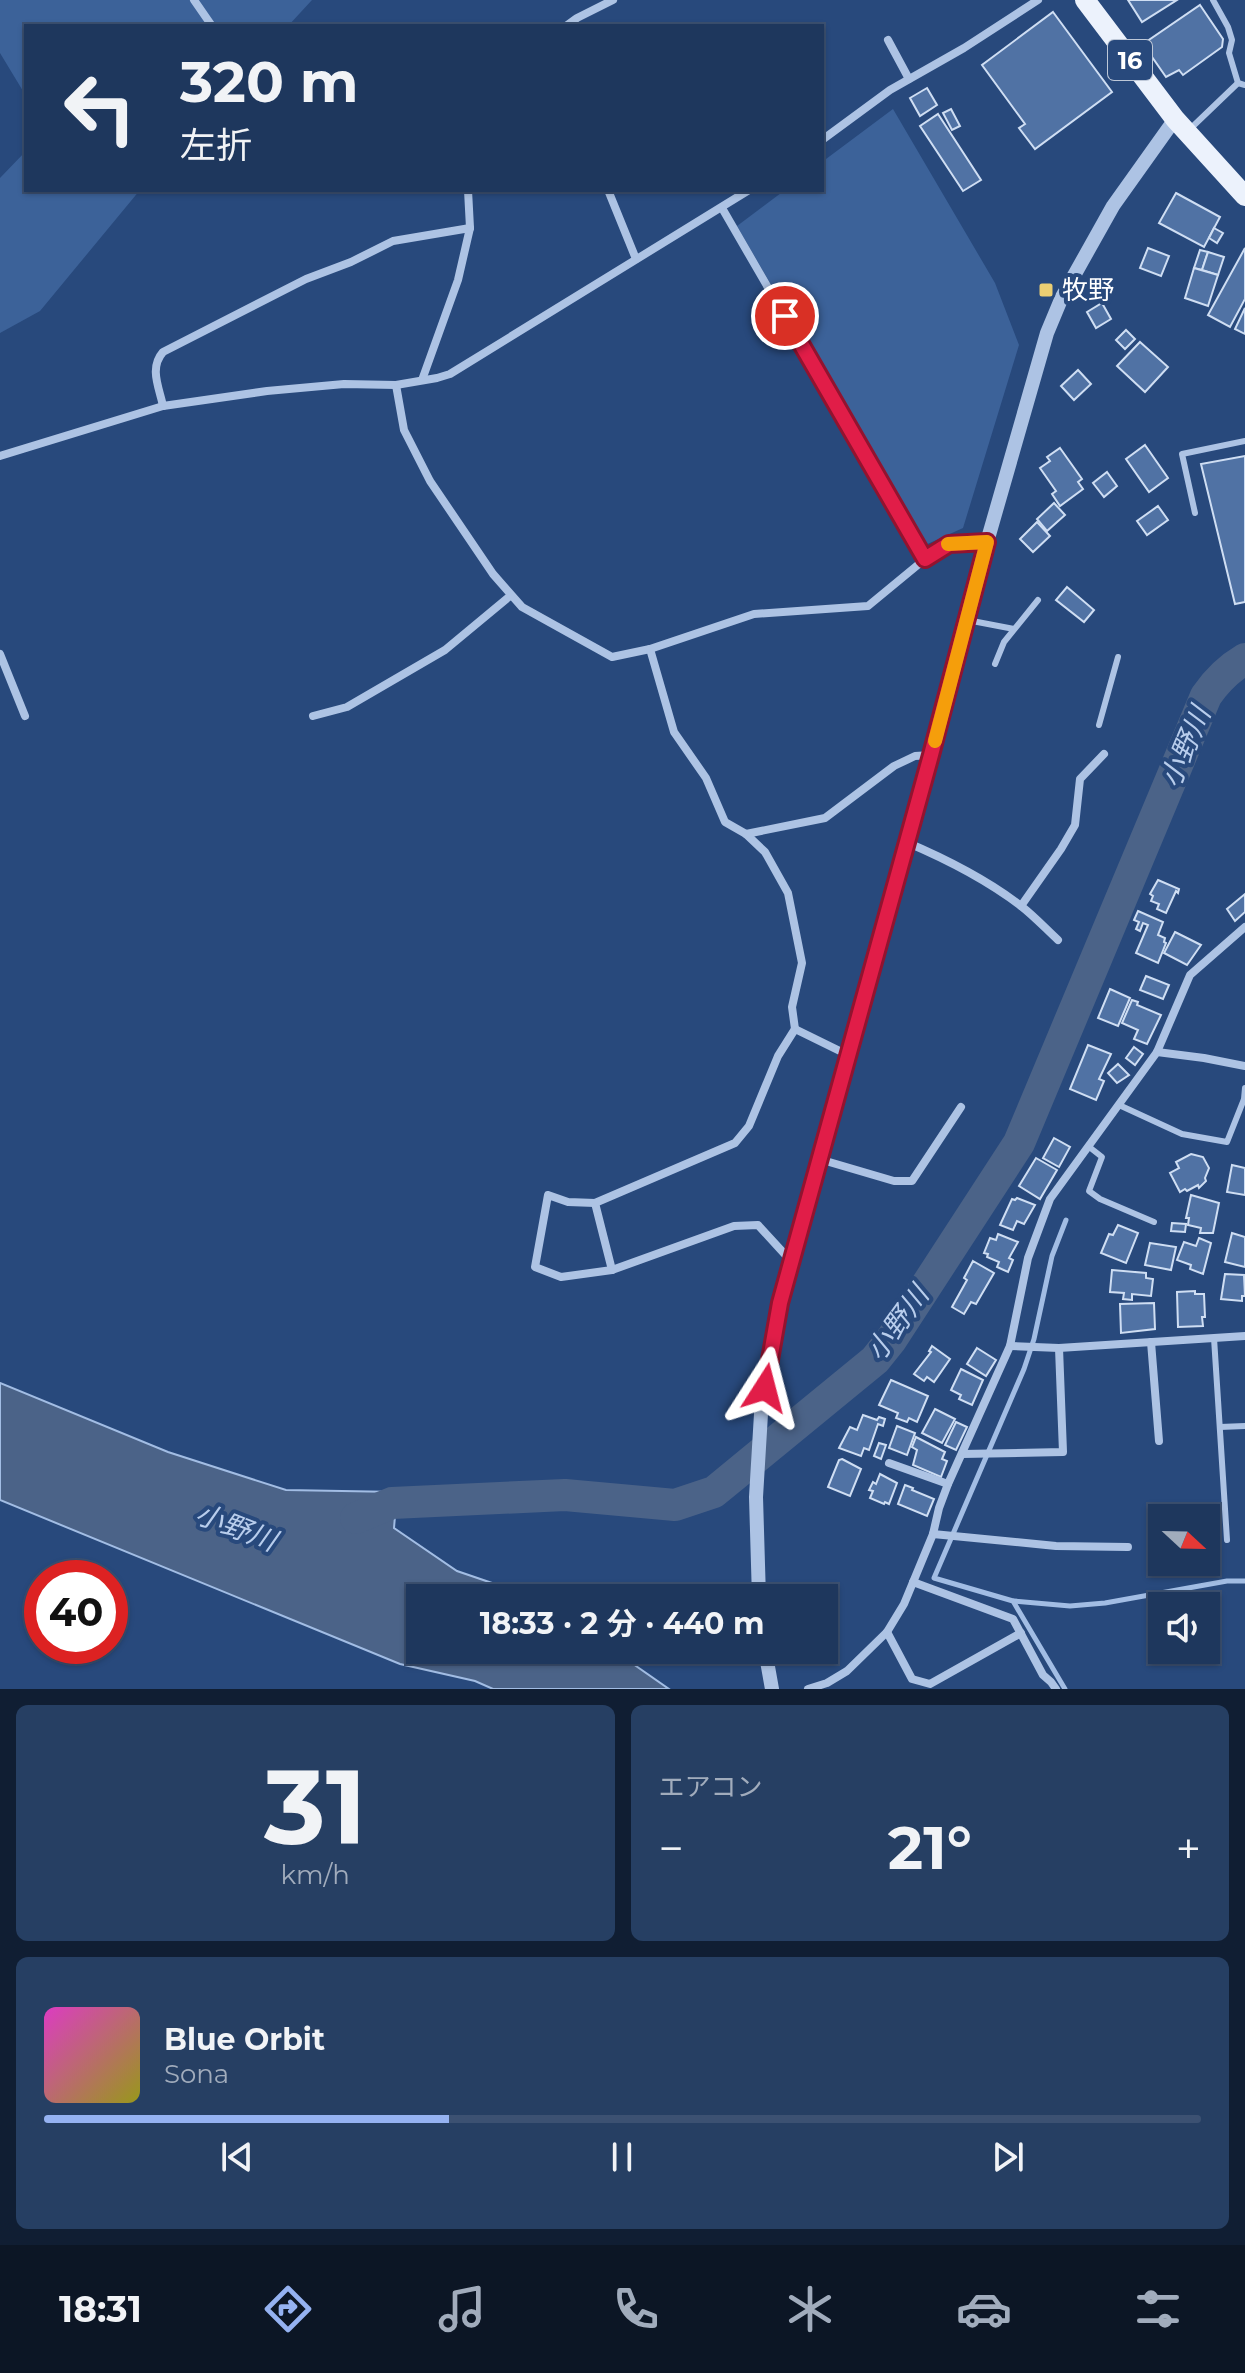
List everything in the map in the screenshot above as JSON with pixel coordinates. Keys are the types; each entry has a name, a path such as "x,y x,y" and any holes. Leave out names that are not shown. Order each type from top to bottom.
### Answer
{"main road":[{"name":"16","path":"1085,0 1181,125 1245,196"}],"street":[{"path":"194,0 211,24"},
{"path":"570,24 613,0"},
{"path":"824,139 909,79 1038,0"},
{"path":"888,40 909,79"},
{"path":"759,1584 756,1497 761,1414 780,1303 1043,347 1062,297 1113,206 1181,125"},
{"path":"422,380 458,280 470,228 468,192"},
{"path":"609,192 636,259"},
{"path":"0,456 163,406 344,384 396,385 450,374 746,192"},
{"path":"722,208 925,559"},
{"path":"163,406 154,367 163,352 280,291 393,241 470,228"},
{"path":"396,385 404,430 430,481 510,596 522,607 612,657 650,649 754,614 868,606 925,559 949,544 987,542"},
{"path":"313,716 347,707 445,650 510,596"},
{"path":"650,649 674,732 706,778 725,822 746,834 765,852 788,893 802,963 792,1007 795,1029 778,1056 749,1126 735,1143 595,1203 568,1202 548,1195 535,1267 561,1277 612,1270 734,1226 758,1225 791,1261"},
{"path":"0,654 25,716"},
{"path":"1021,906 1075,825 1080,779 1104,754"},
{"path":"746,834 825,818 894,766 915,756 931,755"},
{"path":"906,842 949,860 1021,906 1058,940"},
{"path":"808,1689 827,1683 847,1671 887,1632 904,1604 933,1534 948,1484 1010,1346 1028,1258 1050,1199 1157,1052 1190,975 1245,927"},
{"path":"795,1029 848,1055"},
{"path":"1157,1052 1245,1066"},
{"path":"819,1159 894,1181 912,1181 961,1107"},
{"path":"595,1203 612,1270"},
{"path":"1010,1346 1059,1348 1245,1336"},
{"path":"1151,1342 1159,1441"},
{"path":"962,1454 1063,1452 1059,1348"},
{"path":"889,1463 948,1484"},
{"path":"933,1534 1056,1546 1128,1547"},
{"path":"913,1582 1013,1619 1043,1675 1056,1689"},
{"path":"887,1632 912,1679 930,1684 1021,1633"},
{"path":"768,1664 772,1689"}],"lane":[{"path":"1181,125 1242,84 1229,53 1232,40 1213,0"},
{"path":"1195,513 1182,454 1245,441"},
{"path":"995,664 1004,642 1038,600"},
{"path":"967,620 1014,629"},
{"path":"1099,725 1118,657"},
{"path":"1119,1105 1182,1134 1227,1142 1244,1099 1245,1088"},
{"path":"1088,1146 1102,1157 1089,1191 1100,1199 1154,1222"},
{"path":"1214,1338 1227,1540"},
{"path":"1220,1427 1245,1426"}],"shaded area":[{"path":"0,0 312,0 290,24 24,24 24,93 0,53"},
{"path":"893,109 995,283 1019,345 963,528 923,546 737,226 782,192 824,192 824,161"},
{"path":"24,153 24,192 138,192 40,311 0,333 0,178"}],"water":[{"path":"0,1383 168,1452 286,1490 397,1492 394,1528 457,1571 495,1584 406,1584 406,1664 633,1664 669,1689 493,1689 475,1681 400,1664 0,1500"}],"building":[{"path":"1128,0 1177,0 1142,22"},
{"path":"1200,5 1223,39 1222,47 1183,75 1179,70 1166,77 1143,44"},
{"path":"1053,12 1112,92 1035,149 1019,128 1025,124 982,65"},
{"path":"927,88 937,105 920,116 910,98"},
{"path":"951,109 960,126 952,130 943,113"},
{"path":"938,114 981,180 963,191 920,126"},
{"path":"1176,193 1220,217 1204,247 1159,223"},
{"path":"1214,228 1223,233 1217,243 1209,238"},
{"path":"1148,248 1169,256 1161,276 1140,268"},
{"path":"1245,248 1245,299 1230,327 1208,315"},
{"path":"1200,250 1208,252 1202,270 1194,268"},
{"path":"1208,252 1224,257 1218,275 1202,270"},
{"path":"1194,268 1218,275 1208,306 1185,298"},
{"path":"1102,303 1111,319 1096,328 1087,312"},
{"path":"1245,308 1245,334 1235,329"},
{"path":"1126,330 1135,339 1125,349 1116,340"},
{"path":"1140,342 1168,367 1145,392 1117,366"},
{"path":"1078,370 1091,384 1074,400 1061,386"},
{"path":"1145,445 1168,478 1149,492 1126,459"},
{"path":"1060,448 1082,479 1078,482 1083,489 1060,506 1052,494 1056,491 1040,468 1050,461 1047,457"},
{"path":"1245,456 1245,602 1235,604 1201,464"},
{"path":"1107,472 1117,486 1104,497 1093,483"},
{"path":"1054,503 1065,515 1047,531 1037,519"},
{"path":"1158,506 1168,520 1147,535 1137,521"},
{"path":"1037,522 1050,536 1033,552 1020,539"},
{"path":"1067,587 1094,610 1084,622 1056,600"},
{"path":"1158,880 1179,889 1166,913 1157,909 1159,904 1151,901 1153,896 1150,894"},
{"path":"1245,894 1245,912 1235,921 1227,909"},
{"path":"1138,911 1163,922 1158,935 1165,938 1166,943 1158,963 1136,953 1148,925 1143,923 1140,931 1136,929 1139,922 1134,920"},
{"path":"1175,932 1201,945 1187,965 1164,953"},
{"path":"1146,976 1169,985 1163,999 1140,990"},
{"path":"1110,989 1130,998 1118,1026 1098,1018"},
{"path":"1132,1000 1161,1015 1147,1044 1134,1039 1138,1030 1122,1023"},
{"path":"1088,1045 1111,1054 1099,1079 1104,1081 1096,1100 1070,1089"},
{"path":"1134,1047 1143,1054 1135,1065 1126,1058"},
{"path":"1118,1064 1129,1075 1117,1083 1108,1073"},
{"path":"1054,1138 1070,1147 1059,1167 1043,1158"},
{"path":"1191,1154 1203,1157 1209,1168 1206,1181 1199,1188 1198,1185 1180,1192 1170,1173 1179,1168 1176,1162"},
{"path":"1036,1158 1057,1170 1040,1199 1019,1186"},
{"path":"1232,1165 1245,1168 1245,1195 1227,1192"},
{"path":"1191,1195 1219,1203 1213,1233 1200,1233 1201,1228 1188,1225 1189,1218 1186,1218"},
{"path":"1012,1199 1035,1205 1024,1224 1017,1221 1013,1230 1000,1225"},
{"path":"1172,1223 1186,1224 1185,1232 1171,1231"},
{"path":"1118,1225 1138,1233 1126,1263 1101,1253 1109,1234 1113,1235"},
{"path":"1232,1233 1245,1237 1245,1267 1225,1262"},
{"path":"998,1234 1018,1242 1009,1258 1013,1260 1008,1272 997,1267 999,1262 984,1253 990,1238 996,1240"},
{"path":"1199,1238 1211,1243 1203,1274 1177,1260 1184,1242 1196,1246"},
{"path":"1150,1243 1176,1247 1171,1270 1145,1265"},
{"path":"973,1261 994,1273 976,1304 971,1302 964,1314 952,1307 967,1280 964,1278"},
{"path":"1112,1270 1146,1273 1146,1278 1153,1279 1151,1296 1132,1294 1132,1300 1123,1299 1124,1293 1110,1292"},
{"path":"1225,1274 1244,1275 1245,1296 1242,1296 1242,1301 1221,1299"},
{"path":"1195,1291 1195,1294 1204,1294 1203,1326 1178,1327 1177,1292"},
{"path":"1154,1303 1155,1329 1121,1333 1120,1304"},
{"path":"932,1346 950,1359 934,1382 927,1377 924,1381 914,1374 931,1352"},
{"path":"977,1348 996,1360 986,1376 967,1364"},
{"path":"961,1369 983,1380 972,1405 959,1399 961,1395 951,1390"},
{"path":"891,1380 928,1396 917,1422 909,1418 907,1422 896,1418 898,1413 879,1405"},
{"path":"935,1409 955,1419 942,1443 922,1433"},
{"path":"863,1415 877,1420 879,1417 885,1419 883,1426 878,1424 869,1450 864,1448 861,1456 839,1448 850,1427 857,1430"},
{"path":"956,1422 967,1427 956,1450 945,1445"},
{"path":"897,1426 915,1433 907,1455 889,1448"},
{"path":"916,1437 945,1452 942,1459 947,1461 941,1477 913,1465 917,1450 912,1447"},
{"path":"879,1443 886,1445 881,1459 874,1456"},
{"path":"842,1459 861,1469 850,1496 828,1487"},
{"path":"880,1474 897,1483 889,1504 870,1498 873,1491 869,1490"},
{"path":"905,1485 934,1499 927,1516 898,1504"}],"waterway":[{"name":"小野川","path":"356,1518 392,1503 565,1495 675,1505 714,1492 875,1360 1019,1143 1206,696 1223,675 1245,659"},
{"path":"1065,1689 1013,1601 934,1578 1024,1369 1034,1339 1052,1256 1066,1220"},
{"path":"1014,1601 1070,1606 1105,1603 1227,1581 1245,1581"}],"slow traffic":[{"path":"935,741 987,542 948,544"}],"place":[{"name":"牧野","path":"1046,290"}],"route":[{"path":"765,1388 780,1303 987,542 949,544 925,559 785,316"}]}
